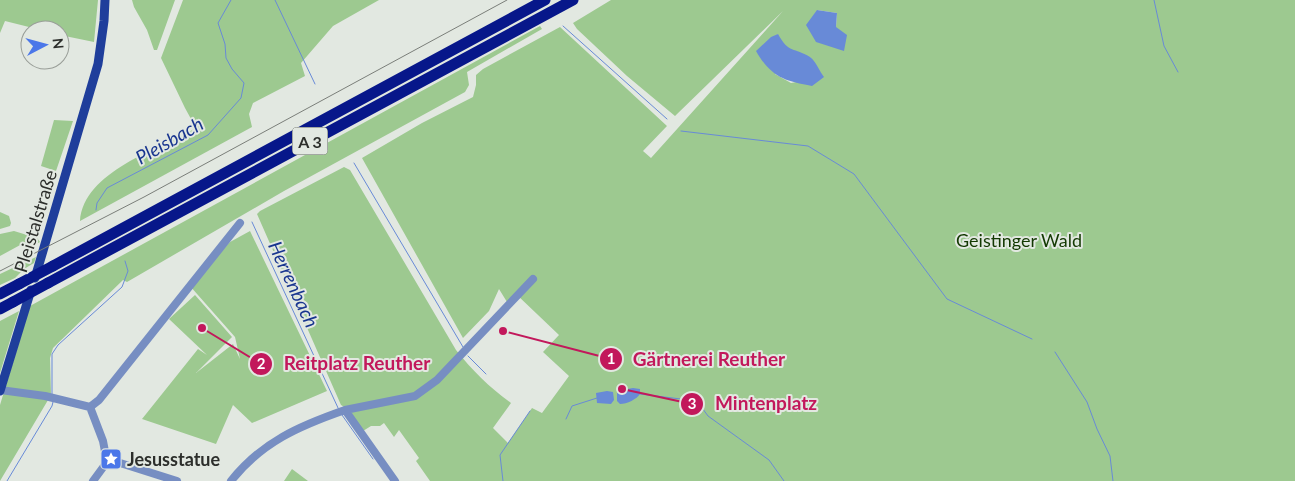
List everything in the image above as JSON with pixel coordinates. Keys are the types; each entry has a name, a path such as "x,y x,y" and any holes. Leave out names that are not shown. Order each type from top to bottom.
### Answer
{"highway":[{"name":"A 3","path":"0,294 545,0"},
{"name":"A 3","path":"0,309 573,0"}],"main road":[{"name":"Pleistalstraße","path":"0,390 98,64 105,0"}],"street":[{"path":"93,481 107,462 104,441 90,407 99,400 240,223"},
{"path":"231,481 245,464 275,440 306,425 345,410 415,396 437,380 532,279"},
{"name":"Pleistalstraße","path":"0,390 45,396 90,407"},
{"path":"345,410 395,481"},
{"path":"107,462 117,462 177,481"}],"green space":[{"path":"0,0 98,0 94,42 70,37 70,20 20,20 20,25 5,21 0,33"},
{"path":"132,0 175,0 157,50 154,50 147,30"},
{"path":"183,0 379,0 333,26 301,63 305,76 253,103 249,114 252,127 80,221 85,204 94,188 108,175 125,164 196,128 161,58"},
{"name":"Geistinger Wald","path":"611,0 1295,0 1295,481 430,481 416,461 419,458 399,430 394,437 384,423 380,426 371,426 363,431 346,408 341,405 257,214 344,167 350,170 456,350 468,365 511,403 493,428 508,443 532,408 542,413 569,376 543,352 559,335 516,294 507,302 499,289 489,311 463,338 362,158 422,123 473,97 476,75 483,69 560,27 667,126 643,151 651,158 783,11 675,116 627,76 573,23","holes":["817,10 837,13 836,27","777,34 783,44 790,50 811,58 823,77 791,83 775,74"]},
{"path":"540,26 542,29 467,72 469,85 465,92 284,191 127,282 123,280 53,348 50,358 51,395 0,481 0,405 30,306"},
{"path":"54,120 73,121 56,171 41,166"},
{"path":"0,212 9,216 10,226 0,229"},
{"path":"14,231 37,238 40,242 26,249 22,244 0,256 0,234"},
{"path":"250,231 327,391 252,423 233,405 216,444 142,419 198,349 207,355 169,319 195,295 232,337 196,373 233,344 240,359 235,337 190,286 230,242"},
{"path":"36,257 34,263 15,278 0,285 0,274"},
{"path":"19,311 0,373 0,321"},
{"path":"292,469 308,481 284,481"}],"water":[{"path":"817,10 837,13 836,27 847,35 844,51 816,42 806,25"},
{"path":"778,34 785,45 812,59 824,77 812,86 786,80 767,67 756,51 771,37"},
{"path":"633,388 640,389 639,396 629,402 620,404 617,401 617,393"},
{"path":"613,392 614,400 611,404 597,403 596,393"}],"waterway":[{"name":"Pleisbach","path":"96,210 97,203 107,188 208,135 241,98 244,83 232,69 226,58 225,44 218,23 231,0"},
{"path":"275,0 315,84"},
{"path":"1154,0 1164,46 1178,72"},
{"path":"563,26 667,119"},
{"path":"681,131 808,146 854,174 947,299 1032,339"},
{"path":"354,163 463,347"},
{"name":"Herrenbach","path":"252,222 339,410"},
{"name":"Pleisbach","path":"52,395 52,354 58,345 122,287 128,271 125,261"},
{"path":"1055,352 1087,402 1110,456 1113,481"},
{"path":"468,356 486,374"},
{"path":"640,394 697,401 708,416 769,460 784,481"},
{"path":"566,419 572,406 597,398"},
{"name":"Pleisbach","path":"7,481 53,402"},
{"path":"503,481 500,455 530,411"},
{"name":"Herrenbach","path":"342,415 373,459"}],"railway":[{"path":"0,271 144,197 507,0"}],"place":[{"name":"Reitplatz Reuther","path":"202,328"},
{"name":"Gärtnerei Reuther","path":"503,331"},
{"name":"Mintenplatz","path":"622,389"},
{"name":"Jesusstatue","path":"111,459"}]}
